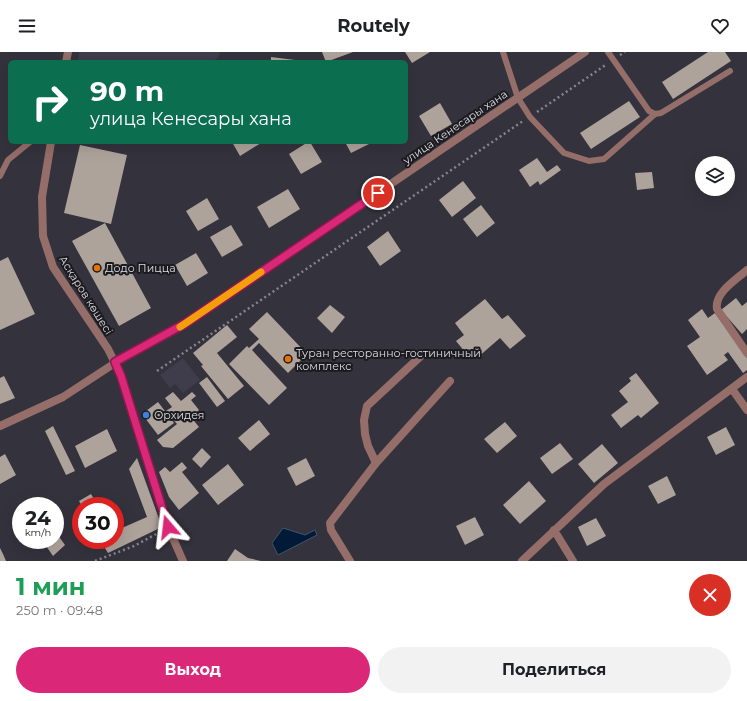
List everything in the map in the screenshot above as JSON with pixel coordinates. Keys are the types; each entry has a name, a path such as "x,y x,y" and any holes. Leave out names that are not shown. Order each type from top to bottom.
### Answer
{"street":[{"name":"улица Кенесары хана","path":"115,362 186,323 585,52"},
{"name":"Асқаров көшесі","path":"52,144 42,197 43,236 53,267 108,349 115,362 121,376 168,527 183,561"},
{"path":"747,270 725,289 720,296 716,309 747,352"},
{"path":"376,463 368,446 365,434 364,420 367,406 423,354"},
{"path":"0,426 63,397 115,362"},
{"path":"522,561 604,484 747,377"},
{"path":"350,561 331,530 330,523 376,463 450,381"},
{"path":"732,389 747,410"},
{"path":"554,530 573,561"}],"lane":[{"path":"503,52 518,98 530,116 564,153 589,161 604,159 655,114 660,113 730,71"},
{"path":"608,52 649,111 655,114"},
{"path":"0,176 8,160 28,144"}],"path":[{"path":"157,372 625,52"},
{"path":"95,561 134,546 168,527"}],"shaded area":[{"path":"79,52 220,52 218,58 214,60 78,60"},
{"path":"183,358 200,380 183,393 175,384 170,388 160,375"}],"water":[{"path":"283,528 305,535 315,530 317,535 278,555 272,543"}],"building":[{"path":"322,52 353,52 331,60 325,60"},
{"path":"405,52 430,52 412,63"},
{"path":"708,52 725,52 731,61 673,99 662,82"},
{"path":"271,57 295,60 271,60"},
{"path":"629,101 640,117 591,149 580,133"},
{"path":"440,103 452,124 431,136 419,116"},
{"path":"233,144 259,144 240,156"},
{"path":"305,144 311,144 322,162 301,174 289,154"},
{"path":"346,144 369,144 351,153"},
{"path":"80,145 127,155 111,224 64,213"},
{"path":"537,158 547,172 557,165 561,170 540,185 538,181 530,187 519,170"},
{"path":"652,172 654,188 637,190 635,173"},
{"path":"463,181 476,198 452,217 439,200"},
{"path":"288,189 300,209 269,228 257,207"},
{"path":"207,198 219,219 198,231 186,211"},
{"path":"481,205 495,223 477,237 463,219"},
{"path":"105,223 151,308 119,326 72,241"},
{"path":"231,225 243,245 222,257 210,237"},
{"path":"388,231 401,251 380,266 367,247"},
{"path":"196,253 208,273 187,286 175,265"},
{"path":"8,257 35,314 0,330 0,261"},
{"path":"736,298 742,306 747,302 747,329 742,334 721,310"},
{"path":"485,299 502,319 508,315 526,336 510,349 500,338 477,358 469,349 465,352 456,341 464,335 455,323"},
{"path":"330,305 345,317 332,333 317,318"},
{"path":"702,309 708,318 715,313 747,358 747,370 743,373 728,352 724,355 728,360 707,375 687,346 700,337 688,320"},
{"name":"Туран ресторанно-гостиничный комплекс","path":"267,312 307,354 288,373 259,343 252,350 287,388 269,405 229,364 247,346 249,348 259,339 249,329"},
{"path":"227,325 237,337 217,353 244,386 228,399 201,366 203,365 193,353"},
{"path":"636,373 659,403 641,418 638,415 621,428 611,415 628,402 619,391 631,381 629,378"},
{"path":"4,376 15,398 0,404 0,378"},
{"path":"207,377 225,401 217,407 199,383"},
{"path":"173,392 181,401 192,392 196,396 191,400 199,410 191,417 199,427 173,448 163,447 157,440 177,424 166,411 172,407 165,398"},
{"path":"158,402 174,423 158,435 142,414"},
{"path":"259,420 270,434 250,451 238,438"},
{"path":"505,422 517,436 497,453 484,439"},
{"path":"53,426 75,471 66,475 45,431"},
{"path":"726,427 735,445 716,455 707,437"},
{"path":"107,429 117,451 85,468 75,446"},
{"path":"560,443 573,459 552,474 540,458"},
{"path":"602,444 618,463 594,483 578,464"},
{"path":"202,448 211,457 201,468 192,459"},
{"path":"5,454 16,475 0,484 0,457"},
{"path":"137,458 162,527 124,545 124,527 147,517 129,469"},
{"path":"306,458 315,476 296,486 287,468"},
{"path":"182,462 187,468 182,472 199,493 179,510 169,497 159,472 165,467 170,472"},
{"path":"228,464 244,485 218,505 202,485"},
{"path":"667,476 676,495 658,504 648,486"},
{"path":"529,481 546,501 520,524 503,505"},
{"path":"91,494 93,497 86,497"},
{"path":"475,517 484,535 465,545 456,526"},
{"path":"596,518 606,536 587,546 578,527"},
{"path":"0,548 3,554 6,561 0,561"},
{"path":"48,549 61,549 53,556"},
{"path":"106,549 116,549 108,553"},
{"path":"235,549 248,558 261,561 227,561"}],"slow traffic":[{"path":"180,327 261,272"}],"place":[{"name":"Додо Пицца","path":"97,268"},
{"name":"Туран ресторанно-гостиничный комплекс","path":"288,359"},
{"name":"Орхидея","path":"146,415"}],"route":[{"path":"168,527 121,376 115,362 186,323 378,193"}]}
